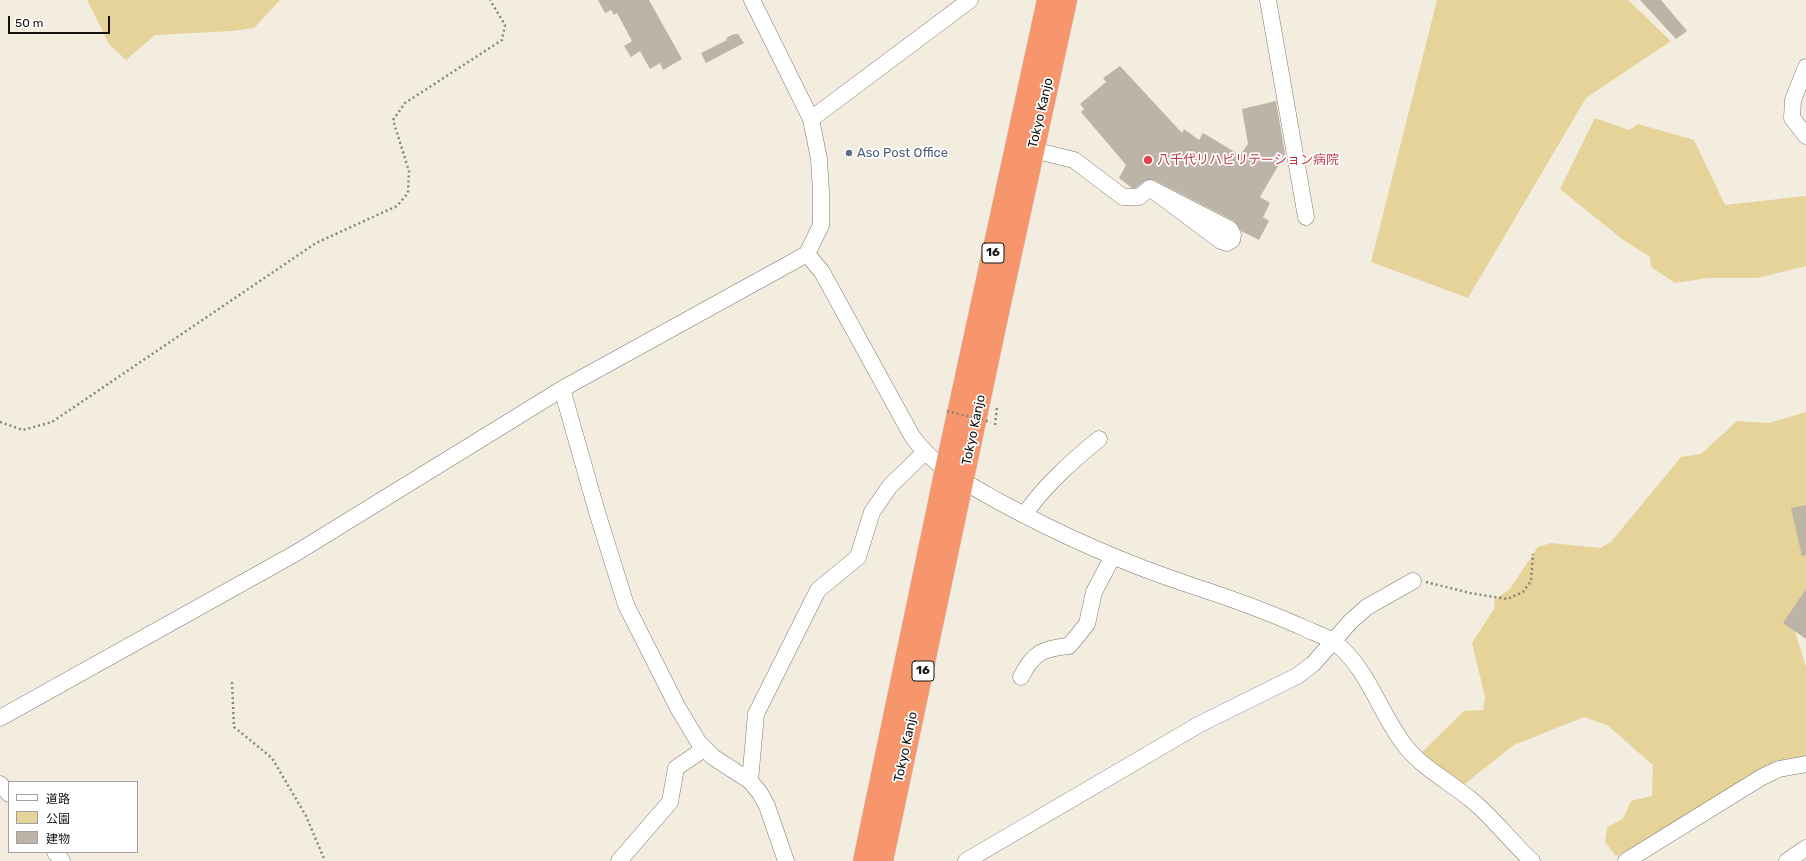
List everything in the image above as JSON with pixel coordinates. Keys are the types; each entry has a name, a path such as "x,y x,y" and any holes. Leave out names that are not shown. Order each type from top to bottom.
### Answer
{"highway":[{"name":"Tokyo Kanjo","path":"864,861 946,469 1048,0"},
{"name":"Tokyo Kanjo","path":"882,861 1066,0"}],"street":[{"path":"0,718 296,553 562,389 808,254 821,225 821,192 818,160 811,119 752,0"},
{"path":"811,119 970,0"},
{"path":"1268,0 1306,217"},
{"path":"1806,67 1793,100 1792,118 1806,136"},
{"path":"1033,150 1074,160 1123,197 1139,197 1150,188"},
{"path":"1150,188 1230,229 1233,235 1232,240 1227,243 1221,241 1150,188"},
{"path":"808,254 822,272 912,436 925,452 963,481 1024,515 1113,556 1168,578 1272,614 1333,642 1350,658 1360,672 1394,731 1407,748 1421,763 1470,799 1532,861"},
{"path":"562,389 597,512 626,605 678,708 699,743 713,757 750,781 760,793 767,806 786,861"},
{"path":"1024,515 1035,498 1062,470 1100,439"},
{"path":"750,781 756,714 818,590 858,557 872,512 890,486 925,452"},
{"path":"1021,676 1027,664 1036,654 1053,647 1069,646 1087,624 1094,592 1113,556"},
{"path":"966,861 1200,724 1297,676 1313,664 1351,620 1367,607 1413,581"},
{"path":"619,861 670,802 676,768 704,748"},
{"path":"1626,861 1762,777 1779,769 1806,764"},
{"path":"0,784 8,793"},
{"path":"1635,861 1649,848"},
{"path":"1787,861 1806,848"},
{"path":"56,853 62,861"}],"path":[{"path":"0,422 23,430 52,422 316,243 396,206 408,193 409,171 393,120 405,103 502,40 505,25 490,0"},
{"path":"947,411 991,422"},
{"path":"1413,581 1431,582 1470,593 1507,599 1523,592 1531,581 1533,554"},
{"path":"232,682 234,727 272,758 306,816 325,861"}],"green space":[{"path":"87,0 280,0 254,28 232,31 155,35 126,60 109,44"},
{"path":"1437,0 1628,0 1671,41 1586,98 1468,298 1371,262"},
{"path":"1595,118 1629,130 1638,124 1694,140 1725,205 1806,196 1806,266 1758,278 1708,278 1675,283 1651,267 1650,257 1622,239 1560,189"},
{"path":"1806,412 1806,600 1793,625 1806,667 1806,758 1616,856 1605,842 1607,827 1623,819 1631,801 1652,796 1653,765 1607,725 1584,717 1514,745 1462,786 1421,753 1464,711 1483,710 1485,697 1472,643 1494,609 1495,599 1509,590 1538,547 1551,543 1600,548 1611,542 1681,457 1701,454 1737,421 1769,423"}],"building":[{"path":"598,0 649,0 682,59 663,70 660,63 650,69 640,51 631,57 624,46 632,41 617,13 614,15 611,10 605,13"},
{"path":"1640,0 1661,0 1687,31 1676,39"},
{"path":"734,34 738,34 744,43 706,63 701,53 727,40 726,38"},
{"path":"1120,66 1182,133 1184,129 1199,140 1203,133 1240,155 1248,144 1242,109 1276,101 1285,154 1260,197 1270,203 1263,217 1269,221 1259,240 1241,231 1234,221 1154,180 1146,180 1136,188 1132,188 1119,178 1126,165 1081,112 1084,109 1080,104 1106,82 1103,78"},
{"path":"1806,505 1806,555 1802,556 1791,508"},
{"path":"1806,589 1806,639 1783,623"}],"place":[{"name":"Aso Post Office","path":"849,153"},
{"name":"八千代リハビリテーション病院","path":"1148,160"}]}
